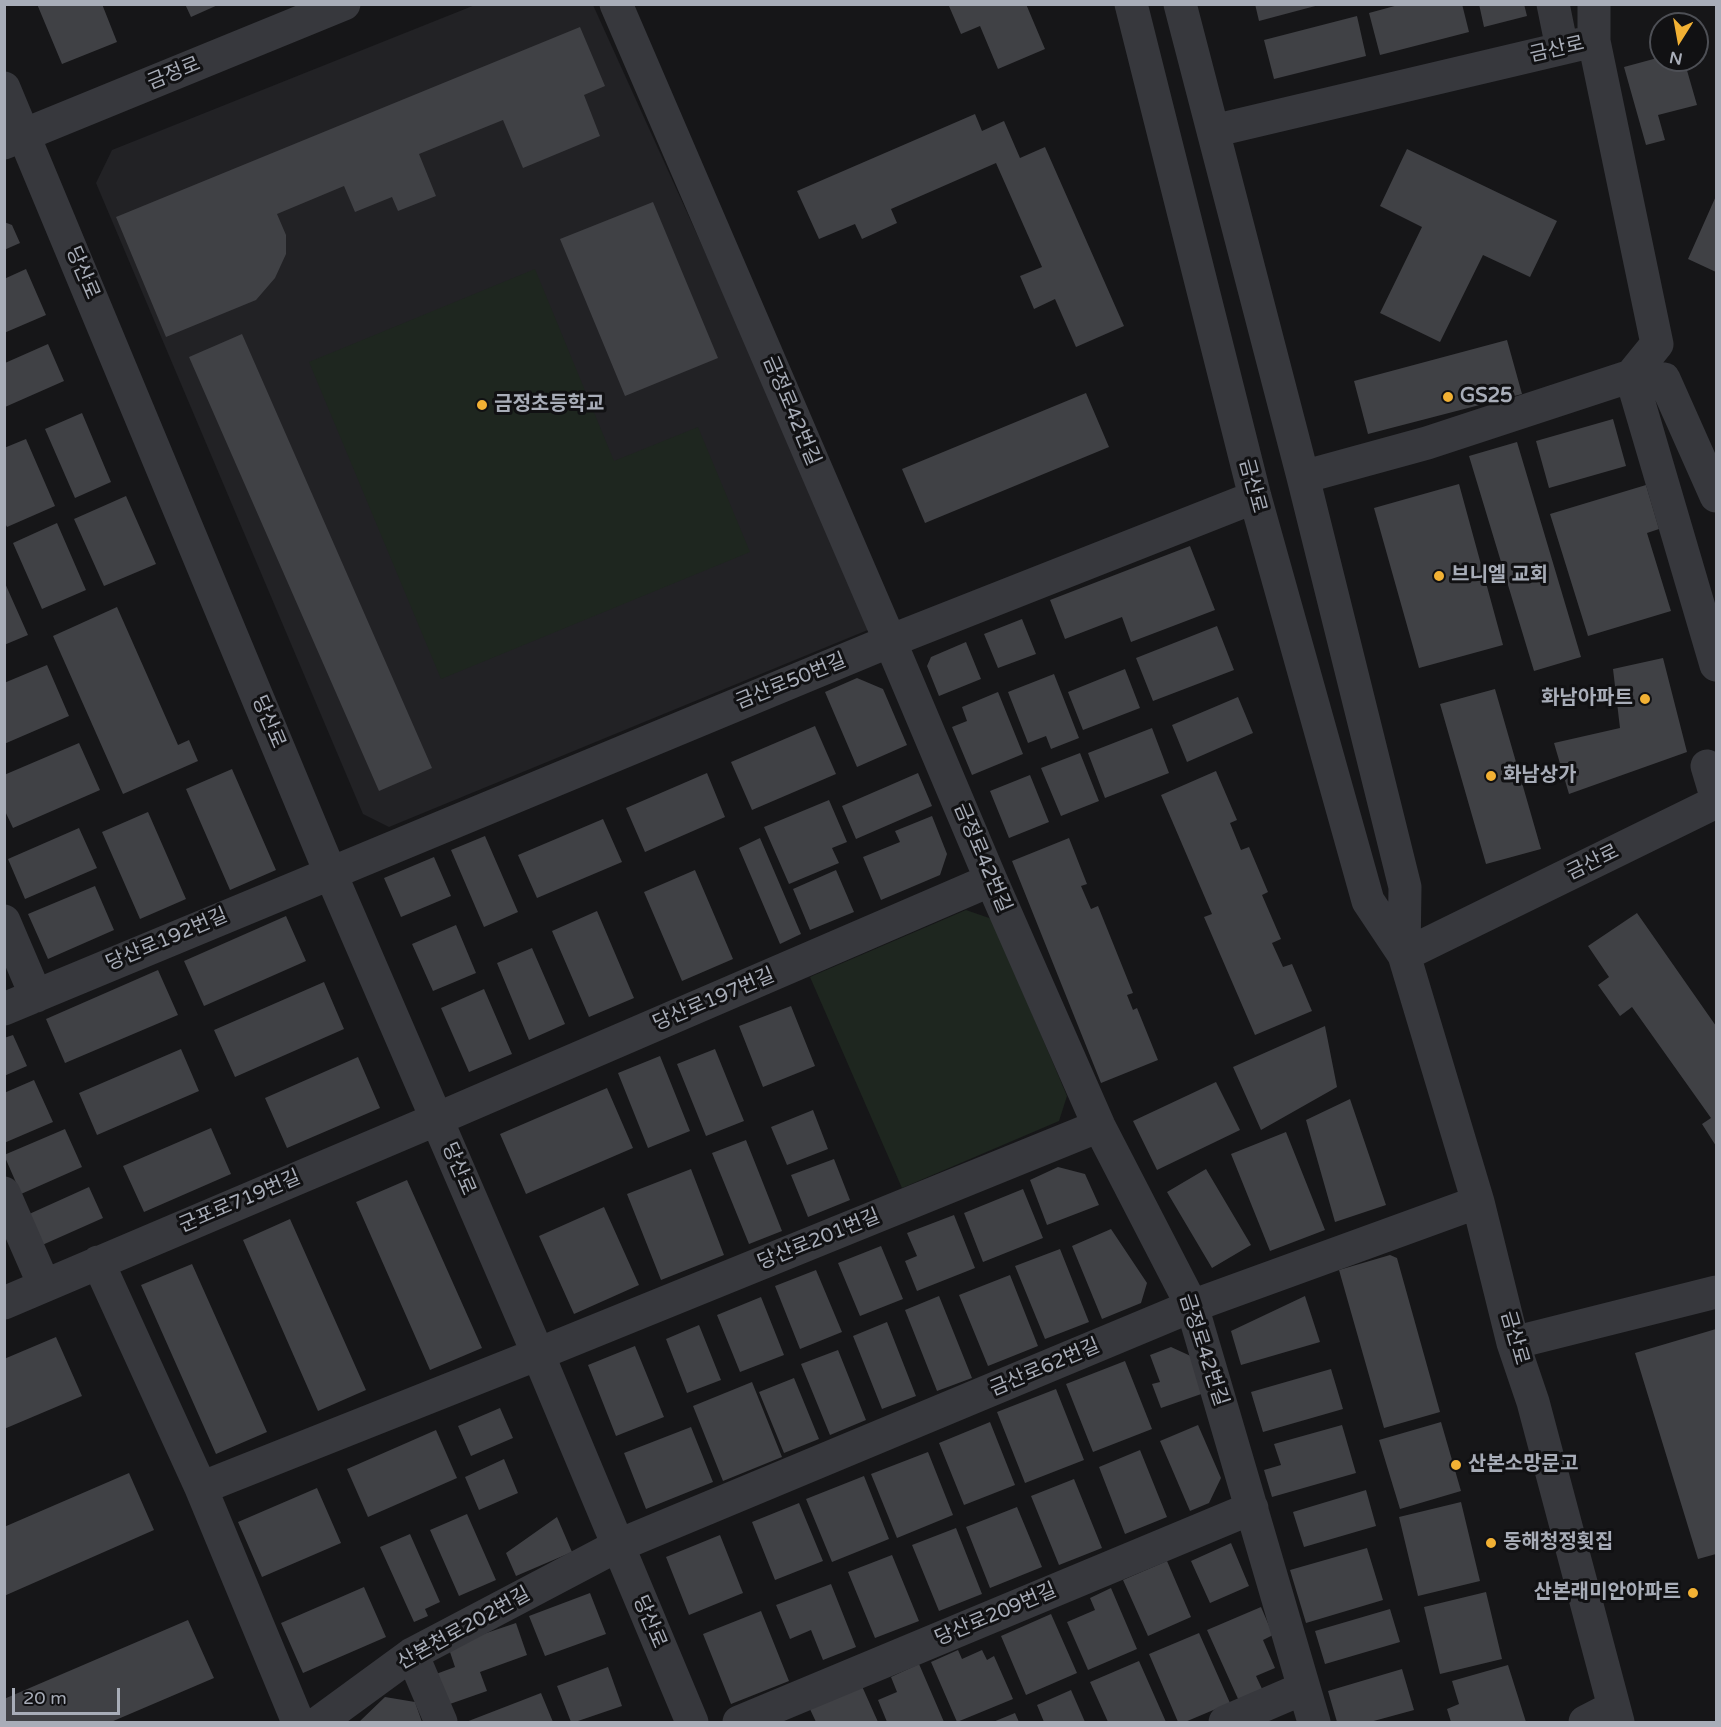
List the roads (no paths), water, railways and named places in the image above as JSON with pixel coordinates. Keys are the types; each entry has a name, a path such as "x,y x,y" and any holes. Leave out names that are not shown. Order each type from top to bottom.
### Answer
{"street":[{"name":"금정로","path":"15,139 344,4"},
{"name":"금정로42번길","path":"616,4 991,880 1099,1126 1192,1306 1314,1722"},
{"name":"금산로","path":"1131,4 1255,497 1368,901 1404,956 1478,1202 1514,1343 1533,1402 1616,1715"},
{"name":"금산로","path":"1180,4 1303,477 1405,886 1404,956"},
{"path":"1553,4 1578,44"},
{"path":"1578,44 1594,4"},
{"name":"금산로","path":"1213,131 1578,44 1657,344 1631,376"},
{"name":"당산로","path":"4,88 15,139 538,1354 692,1722"},
{"path":"1303,477 1427,443 1631,376 1664,378 1716,496"},
{"path":"1631,376 1716,664"},
{"name":"금산로50번길","path":"330,872 890,641 1255,497"},
{"name":"금산로","path":"1404,956 1716,802"},
{"name":"당산로192번길","path":"4,1009 330,872"},
{"name":"당산로197번길","path":"436,1119 991,880"},
{"path":"4,921 36,996"},
{"name":"군포로719번길","path":"4,1303 436,1119"},
{"name":"당산로201번길","path":"538,1354 1099,1126"},
{"path":"4,1193 44,1286"},
{"name":"금산로62번길","path":"617,1546 1192,1306 1478,1202"},
{"path":"98,1262 201,1488 298,1722"},
{"path":"1514,1343 1716,1292"},
{"path":"201,1488 538,1354"},
{"name":"당산로209번길","path":"739,1722 1252,1508"},
{"name":"산본천로202번길","path":"318,1722 412,1654 617,1546"},
{"path":"412,1654 441,1722"},
{"path":"1224,1722 1304,1688"},
{"path":"1585,1722 1616,1715"}],"place":[{"name":"GS25","path":"1448,397"},
{"name":"금정초등학교","path":"482,405"},
{"name":"브니엘 교회","path":"1439,576"},
{"name":"화남아파트","path":"1645,699"},
{"name":"화남상가","path":"1491,776"},
{"name":"산본소망문고","path":"1456,1465"},
{"name":"동해청정횟집","path":"1491,1543"},
{"name":"산본래미안아파트","path":"1693,1593"}]}
